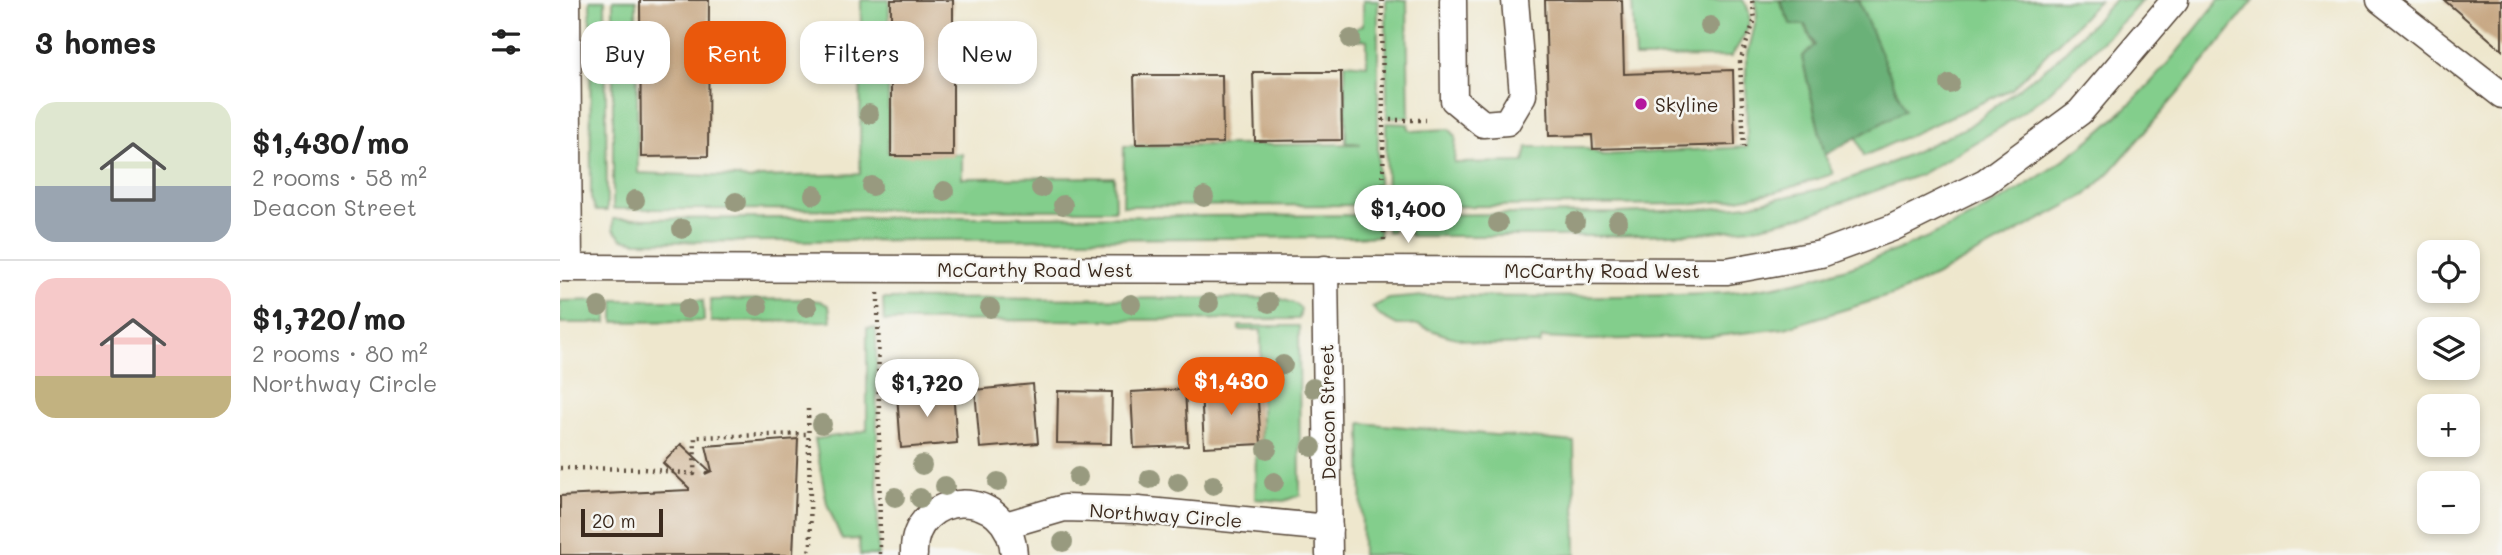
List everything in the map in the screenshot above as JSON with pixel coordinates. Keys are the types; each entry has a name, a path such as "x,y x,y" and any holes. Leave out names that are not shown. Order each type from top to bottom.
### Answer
{"street":[{"path":"564,268 567,0"},
{"path":"1452,0 1454,100 1483,124 1507,122 1523,95 1515,0"},
{"name":"McCarthy Road West","path":"564,268 1385,268 1727,271 1821,254 1892,228 1985,182 2080,112 2175,0"},
{"path":"2380,0 2502,95"},
{"name":"Deacon Street","path":"1325,269 1329,555"},
{"path":"914,555 914,544 924,522 937,510 953,503 978,504 994,512 1006,525 1013,541 1014,555"},
{"name":"Northway Circle","path":"1006,525 1064,508 1138,510 1329,528"}],"path":[{"path":"1382,0 1385,268"},
{"path":"1744,148 1740,61 1755,19 1752,0"},
{"path":"1383,120 1426,120"},
{"path":"878,268 880,555"},
{"path":"808,409 811,544 808,555"},
{"path":"560,468 644,469 694,474 695,437 808,434"}],"green space":[{"path":"590,0 605,0 605,21 590,21"},
{"path":"613,0 636,0 636,21 613,21"},
{"path":"861,0 889,0 889,21 861,21"},
{"path":"1363,0 1378,0 1378,205 1123,206 1124,146 1361,144 1346,142 1345,63 1367,65 1367,40 1351,38 1350,32 1363,25"},
{"path":"1386,0 1407,0 1409,117 1387,118"},
{"path":"1632,0 1743,0 1748,7 1749,22 1731,57 1635,58"},
{"path":"1755,0 1779,0 1791,25 1805,25 1814,46 1802,57 1825,155 1833,174 1776,192 1695,204 1387,207 1386,123 1408,124 1413,131 1449,129 1456,136 1454,163 1524,162 1527,147 1582,147 1603,155 1747,147 1746,62 1757,16"},
{"path":"1780,0 1858,0 1905,110 1825,155 1802,57 1815,45 1805,25 1791,25"},
{"path":"1805,0 2100,0 2012,89 1864,156"},
{"path":"2115,0 2142,0 2046,95 2003,126 1919,175 1805,216 1751,228 1702,233 1411,236 1404,222 1392,221 1393,231 1387,232 1387,215 1620,213 1709,209 1748,205 1824,188 1886,165 1968,127 2055,61"},
{"path":"2219,0 2254,0 2187,83 2111,171 2086,195 1898,293 1785,328 1708,337 1586,340 1542,338 1540,344 1485,345 1418,325 1397,325 1380,316 1372,307 1389,299 1424,296 1685,295 1734,292 1800,281 1852,266 1956,224 2053,167 2096,135 2133,101"},
{"path":"590,84 606,84 607,211 596,211 591,198"},
{"path":"613,84 637,84 638,173 738,177 750,180 760,177 860,174 861,84 888,84 888,152 962,154 962,178 1114,177 1115,210 613,209"},
{"path":"1380,215 1379,236 1360,237 637,242 622,239 613,229 613,219"},
{"path":"1279,298 1296,304 1301,309 1299,319 884,321 883,299"},
{"path":"607,300 607,323 560,323 560,301"},
{"path":"614,300 703,300 704,321 614,322"},
{"path":"710,300 820,301 829,306 831,321 711,322"},
{"path":"1239,326 1299,326 1300,495 1284,501 1255,499 1256,448 1261,445 1261,330 1239,330"},
{"path":"867,328 876,328 878,555 860,555 859,539 842,540 827,504 815,439 867,430"},
{"path":"1361,423 1574,442 1576,555 1362,555"}],"building":[{"path":"640,0 709,0 709,21 684,21 684,84 708,84 708,156 641,157 641,84 670,84 670,21 640,21"},
{"path":"891,0 953,0 953,21 938,21 938,84 953,84 953,156 891,156 891,84 924,84 924,21 891,21"},
{"name":"Skyline","path":"1545,0 1622,0 1624,74 1733,70 1735,145 1593,149 1592,135 1549,136"},
{"path":"2444,0 2502,0 2502,50"},
{"path":"1253,72 1341,72 1342,140 1255,141"},
{"path":"1134,75 1222,75 1223,143 1136,144"},
{"path":"1033,384 1038,443 980,448 975,390"},
{"path":"1257,386 1261,444 1204,447 1201,390"},
{"path":"1185,389 1188,446 1134,448 1131,392"},
{"path":"953,390 957,443 901,448 897,394"},
{"path":"1058,391 1112,392 1111,444 1057,443"},
{"path":"798,439 793,555 560,555 560,496 689,490 663,463 681,444 709,470 705,474 712,471 706,446"}],"place":[{"name":"Skyline","path":"1641,104"}]}
